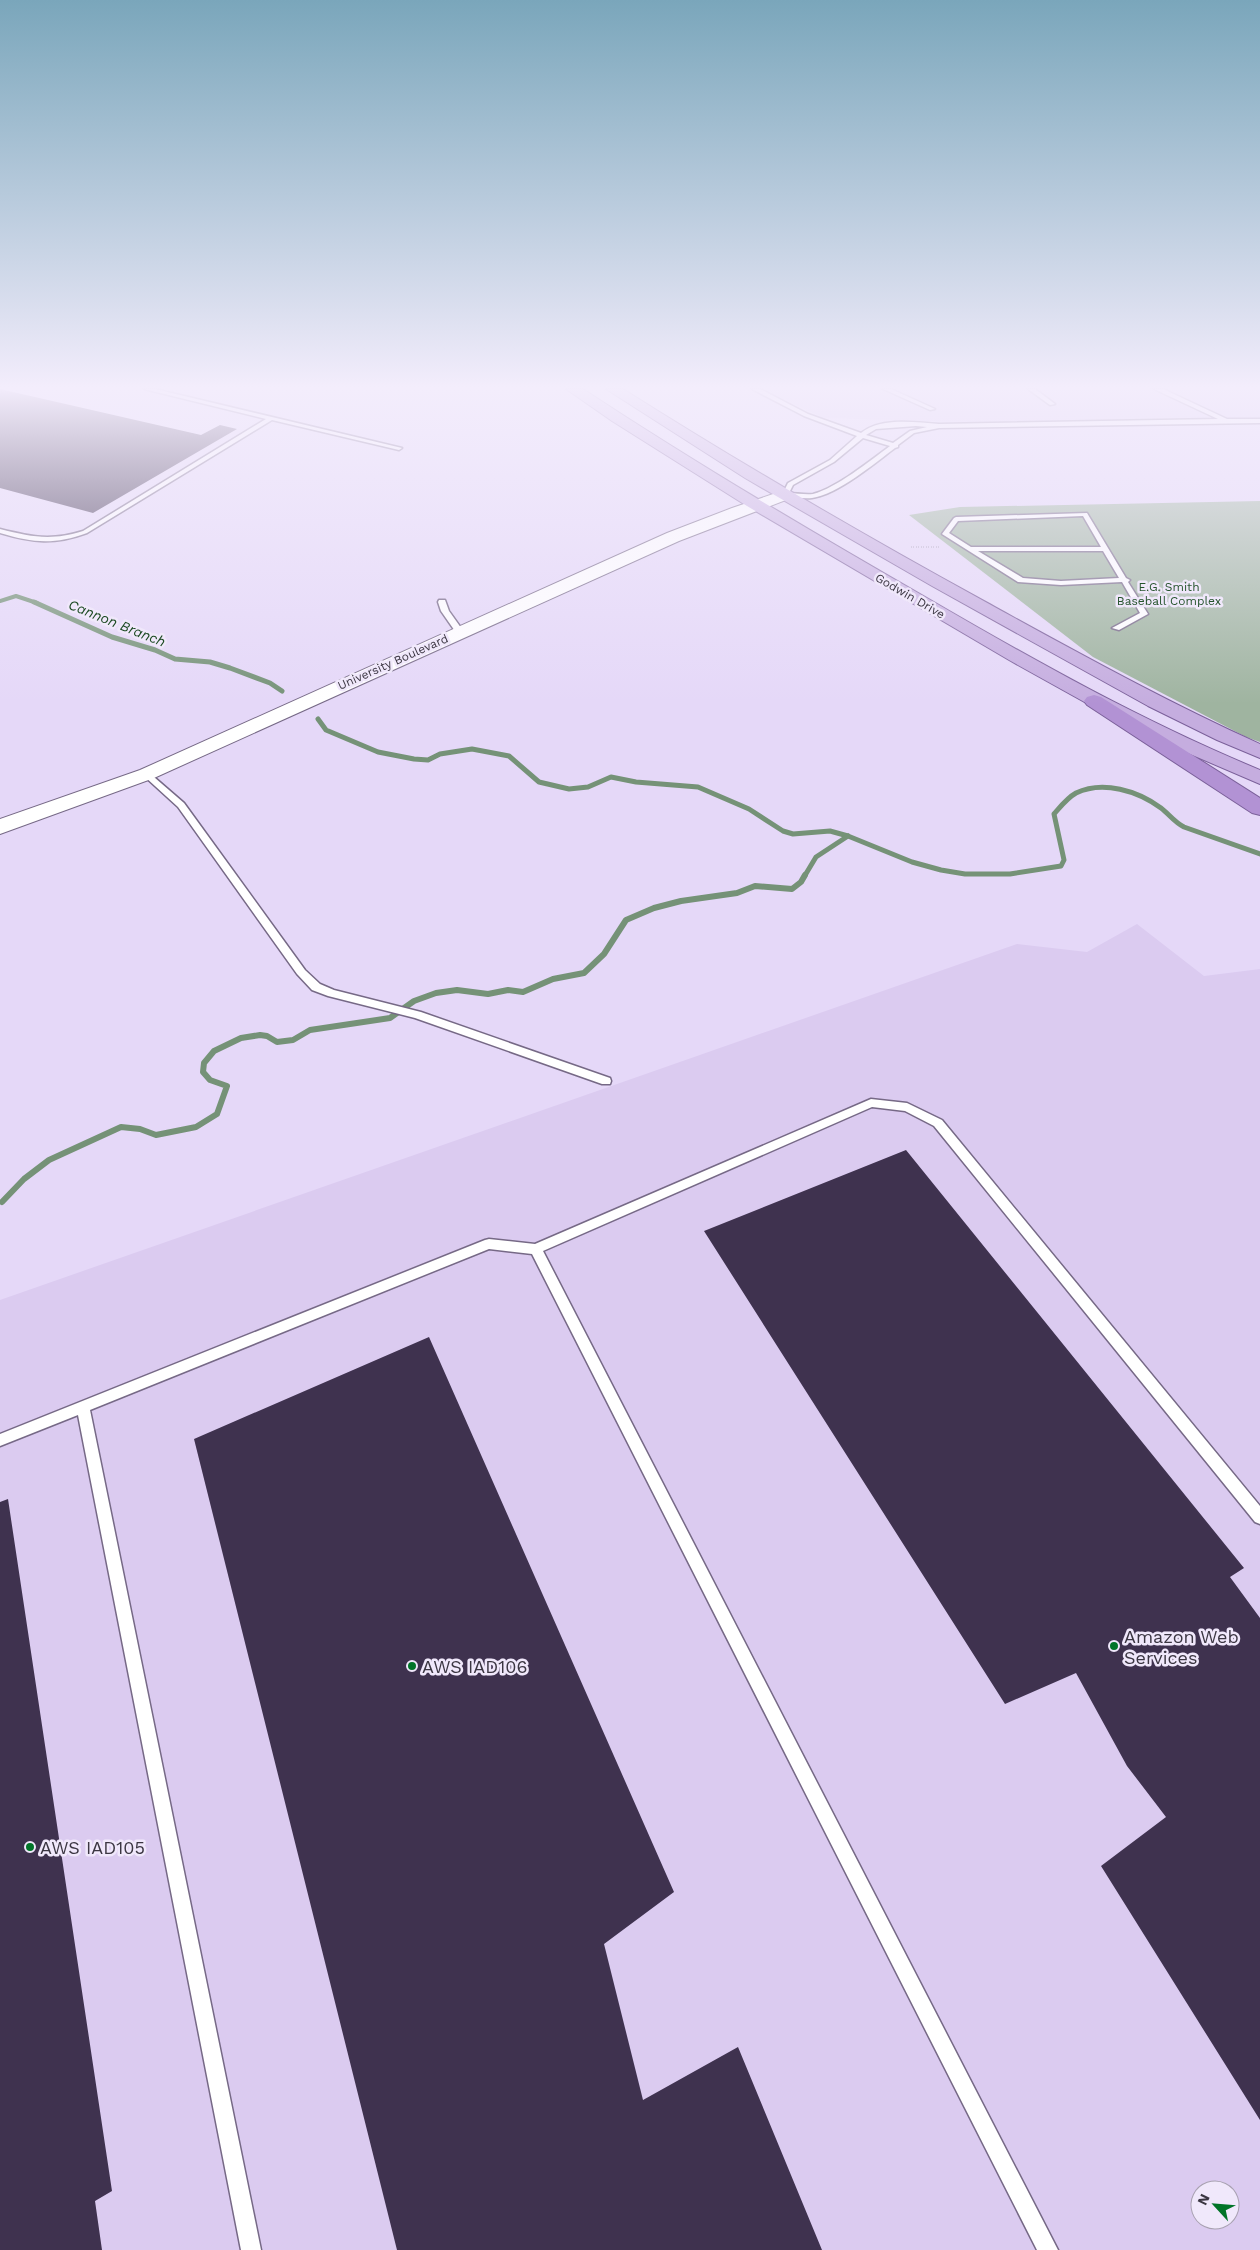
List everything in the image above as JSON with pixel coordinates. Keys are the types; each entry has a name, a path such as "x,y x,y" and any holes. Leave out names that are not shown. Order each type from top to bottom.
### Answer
{"highway":[{"path":"1094,701 1260,808"}],"main road":[{"name":"Godwin Drive","path":"737,494 854,564 1094,701 1195,751 1260,778"},
{"name":"Godwin Drive","path":"785,495 1107,677 1167,709 1260,752"},
{"name":"University Boulevard","path":"0,828 147,774 673,538 785,495"}],"lane":[{"path":"0,531 36,542 71,538 85,532 147,494"},
{"path":"785,495 812,496 818,494"},
{"path":"1116,628 1144,614 1126,580 1085,514 956,519 945,534 1021,580 1060,583 1126,580"},
{"path":"970,549 1107,549"},
{"path":"442,602 445,611 460,632"},
{"path":"147,774 181,805 308,980 316,987 332,993 417,1015 606,1081"},
{"path":"0,1440 489,1244 536,1249 871,1103 906,1107 938,1124 1260,1517"},
{"path":"536,1249 1048,2250"},
{"path":"83,1406 251,2250"}],"shaded area":[{"path":"1137,924 1204,976 1260,969 1260,2250 0,2250 0,1300 1017,944 1087,952"}],"green space":[{"name":"E.G. Smith Baseball Complex","path":"1260,501 1260,742 1246,737 1093,657 909,515 960,507"}],"building":[{"path":"22,494 126,494 93,513"},
{"name":"Amazon Web Services","path":"906,1150 1244,1568 1230,1577 1260,1618 1260,2120 1101,1866 1166,1817 1127,1766 1076,1673 1005,1704 704,1231"},
{"name":"AWS IAD106","path":"429,1337 674,1892 604,1944 643,2100 738,2047 822,2250 397,2250 194,1439"},
{"name":"AWS IAD105","path":"8,1499 112,2191 95,2201 102,2250 0,2250 0,1502"}],"waterway":[{"name":"Cannon Branch","path":"0,601 16,596 34,602"},
{"name":"Cannon Branch","path":"34,602 112,637 155,650 175,659 210,662 230,668 270,683 282,691"},
{"name":"Cannon Branch","path":"318,719 326,730 378,752 428,760 440,754 472,749 509,756 539,782 569,789 588,787 611,777 636,782 698,787 749,809 783,831 793,834 830,831 848,836"},
{"name":"Cannon Branch","path":"848,836 912,862 965,874 1010,874 1061,866 1064,860 1054,814 1076,793 1097,787 1131,792 1152,802 1184,827 1260,854"},
{"path":"804,877 816,857 848,836"},
{"path":"2,1202 24,1179 49,1160 121,1127 140,1129 156,1135 196,1127 217,1114 227,1086 210,1080 203,1072 204,1063 214,1051 241,1038 260,1035 267,1036 277,1042 293,1040 310,1030 390,1018 414,1001 436,993 457,990 488,994 508,990 523,992 553,979 584,973 604,954 626,920 654,908 681,901 737,893 755,886 792,889 801,882 805,875"}],"place":[{"name":"Amazon Web Services","path":"1114,1646"},
{"name":"AWS IAD106","path":"412,1666"},
{"name":"AWS IAD105","path":"30,1847"}]}
